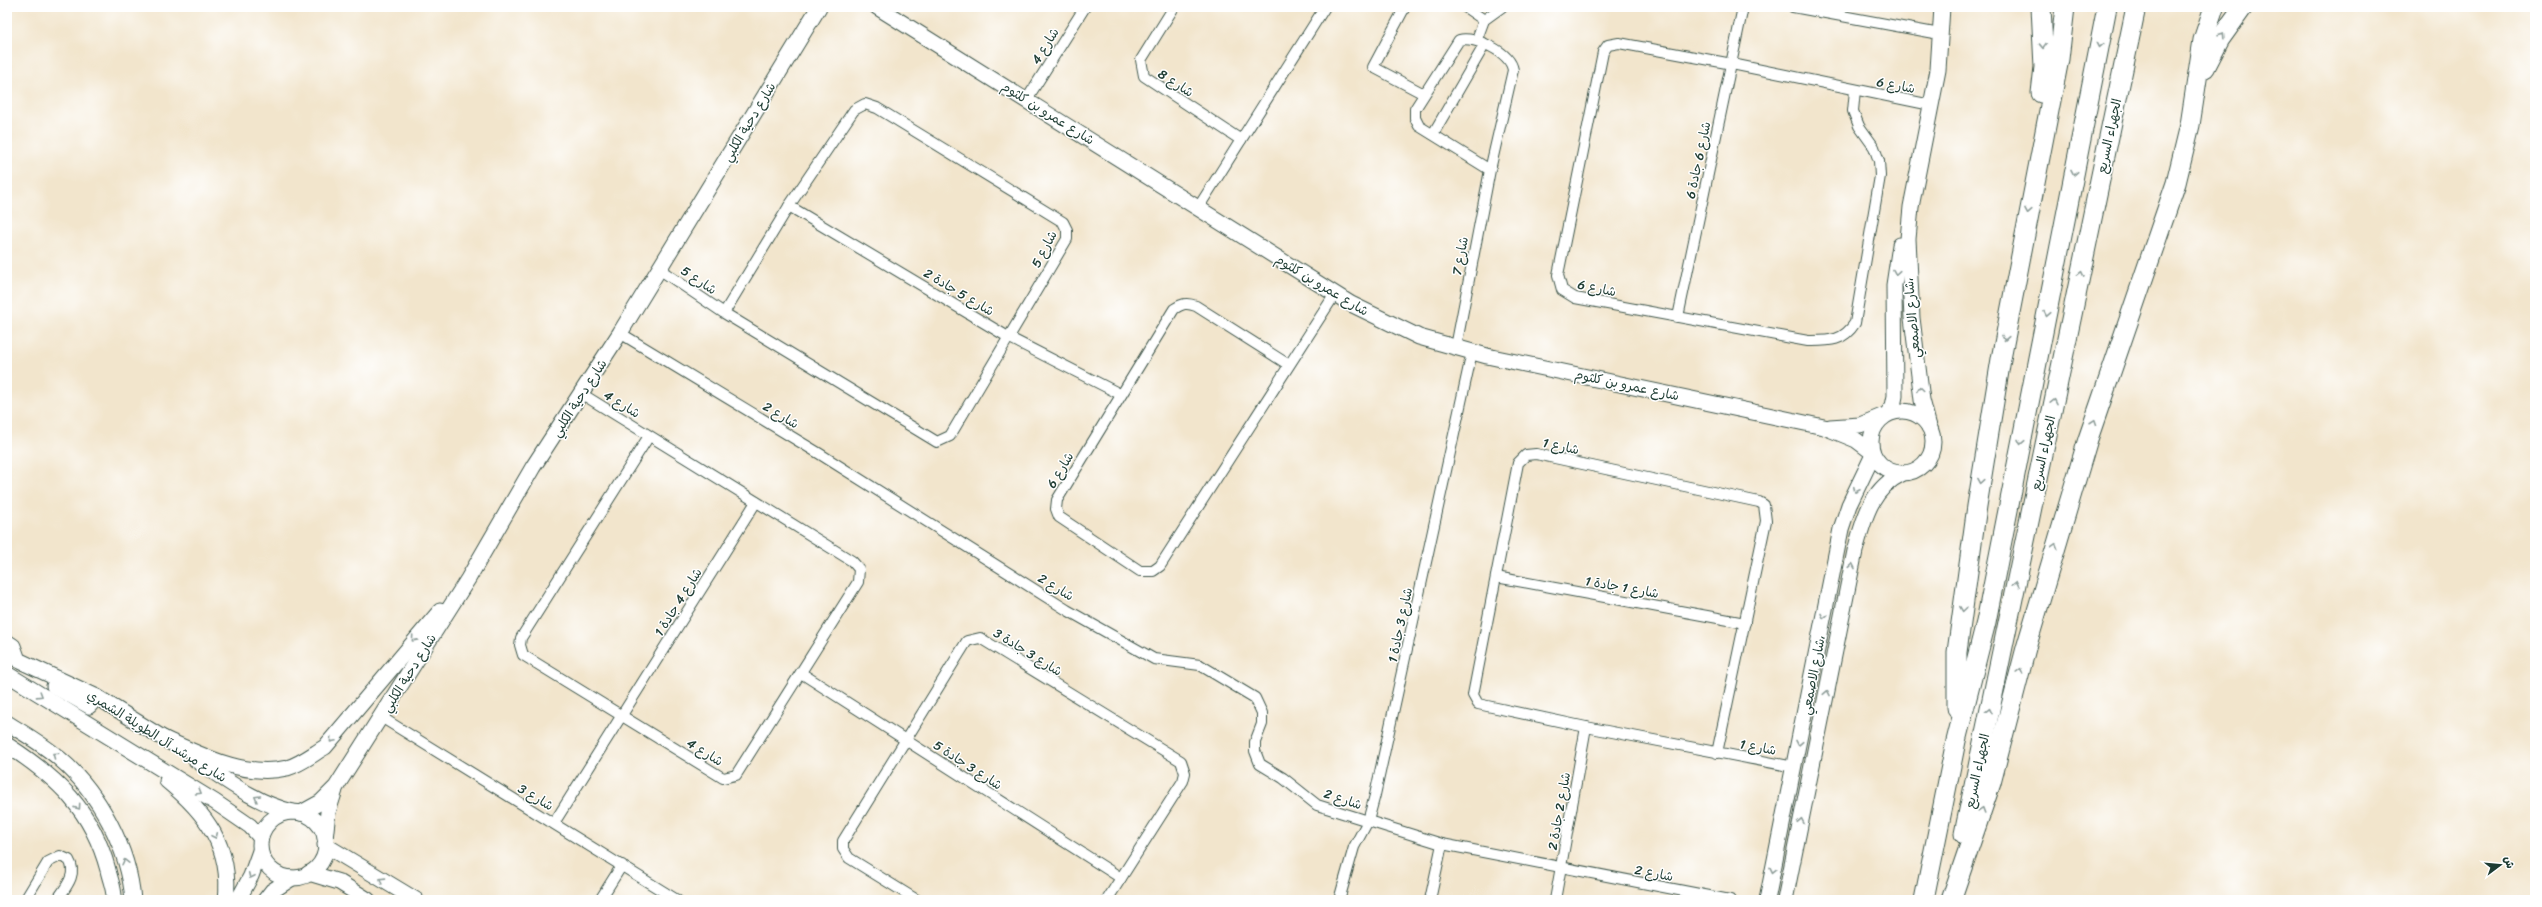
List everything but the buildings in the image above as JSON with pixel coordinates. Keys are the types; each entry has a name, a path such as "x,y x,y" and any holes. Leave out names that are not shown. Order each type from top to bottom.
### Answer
{"highway":[{"path":"2033,185 2044,67 2041,7"},
{"path":"1956,741 1957,652 1977,506 2001,360 2033,185 2059,59 2064,7"},
{"name":"الجهراء السريع","path":"1924,900 1956,741 1986,622 2107,7"},
{"name":"الجهراء السريع","path":"1950,900 2136,7"},
{"path":"1950,900 1991,783 2032,626 2088,439 2176,183 2195,96 2203,40 2214,7"},
{"path":"2195,96 2210,57 2220,39 2243,7"}],"street":[{"name":"شارع دحية الكلبي","path":"297,812 321,802 336,787 468,579 533,467 582,394 620,333 819,7"},
{"name":"شارع عمرو بن كلثوم","path":"877,7 1027,99 1351,304 1419,337 1472,352 1824,427 1856,440 1873,453"},
{"name":"شارع 4","path":"1027,99 1085,7"},
{"name":"شارع 8","path":"1174,7 1141,60 1144,76 1241,140"},
{"path":"1198,208 1325,7"},
{"path":"1406,7 1373,67 1424,94"},
{"path":"1465,7 1484,20"},
{"path":"1433,134 1481,42 1484,20 1502,7"},
{"name":"شارع 6 جادة 6","path":"1678,317 1743,7"},
{"path":"1793,7 1940,34"},
{"name":"شارع الاصمعي،","path":"1886,415 1893,406 1895,390 1894,285 1901,239 1911,207 1938,70 1942,7"},
{"path":"1481,42 1468,38 1459,40 1415,109 1415,118 1419,126 1490,170"},
{"name":"شارع 7","path":"1456,347 1490,170 1512,70 1507,57 1481,42"},
{"name":"شارع 6","path":"1855,90 1853,111 1859,126 1874,147 1879,161 1880,176 1855,323 1848,334 1837,339 1808,340 1575,298 1565,293 1558,280 1603,52 1608,45 1619,43 1732,64 1931,105"},
{"name":"شارع 5","path":"659,269 724,313 931,441 937,442 950,436 1067,239 1065,226 877,108 865,104 854,110 789,206 724,313"},
{"name":"شارع 5 جادة 2","path":"789,206 1008,337 1120,394"},
{"name":"شارع الاصمعي،","path":"1911,207 1908,264 1912,318 1922,400 1929,427"},
{"name":"شارع 6","path":"1289,365 1196,306 1185,303 1174,309 1120,394 1057,500 1056,509 1062,521 1140,571 1148,572 1160,566 1335,294"},
{"name":"شارع 2","path":"620,333 820,454 1067,610 1154,659 1200,664 1255,698 1262,713 1262,724 1255,742 1255,751 1260,764 1283,778 1317,805 1442,844 1695,897 1730,900"},
{"name":"شارع 3 جادة 1","path":"1339,900 1356,843 1368,821 1396,703 1472,352"},
{"name":"شارع 4","path":"582,394 852,561 859,570 858,582 802,673 736,775 730,778 722,778 523,655 520,645 521,638 649,436"},
{"path":"1896,411 1910,412 1923,419 1929,427 1933,437 1929,457 1914,471 1904,474 1891,472 1881,465 1873,453 1872,431 1886,415 1896,411"},
{"name":"شارع عمرو بن كلثوم","path":"1824,427 1860,425 1886,415"},
{"name":"شارع الاصمعي،","path":"1767,900 1841,529 1848,505 1873,453"},
{"name":"شارع 1","path":"1717,753 1766,521 1764,505 1759,502 1536,454 1526,456 1518,462 1473,696 1475,700 1482,706 1717,753 1794,767"},
{"name":"شارع الاصمعي،","path":"1786,900 1855,551 1866,513 1873,498 1888,482 1904,474"},
{"name":"شارع 4 جادة 1","path":"554,823 623,716 756,502"},
{"name":"شارع 1 جادة 1","path":"1496,578 1745,623"},
{"path":"163,738 214,760 253,770 275,770 300,762 325,747 410,644 468,579"},
{"name":"شارع 3 جادة 3","path":"917,900 849,858 843,849 845,836 966,641 975,637 980,638 1181,761 1185,772 1183,781 1107,900"},
{"name":"شارع مرشد آل الطويلة الشمري","path":"7,642 13,646 18,660 97,697 258,800 276,808 297,812"},
{"path":"7,673 30,672 85,705 92,704 97,697"},
{"name":"شارع مرشد آل الطويلة الشمري","path":"7,673 215,802 250,826 260,844"},
{"name":"شارع 3 جادة 5","path":"802,673 1121,878"},
{"name":"شارع 3","path":"381,717 677,900"},
{"path":"7,723 60,758 86,785 106,818 123,854 132,900"},
{"name":"شارع 2 جادة 2","path":"1555,900 1562,868 1586,727"},
{"path":"7,745 46,772 73,799 91,825 105,859 114,900"},
{"path":"129,750 193,804 210,824 220,846 226,870 226,900"},
{"name":"شارع دحية الكلبي","path":"325,842 328,812 336,787"},
{"path":"238,900 251,876 265,828 272,819 282,814 297,812 316,822 325,842 416,900"},
{"path":"265,900 272,891 292,878 309,873 322,859 325,842"},
{"path":"260,844 264,861 272,870 292,878"},
{"path":"1430,900 1442,844"},
{"path":"25,900 48,862 60,856 67,858 73,869 71,878 57,900"},
{"path":"600,900 622,865"},
{"path":"309,873 339,882 368,900"}]}
